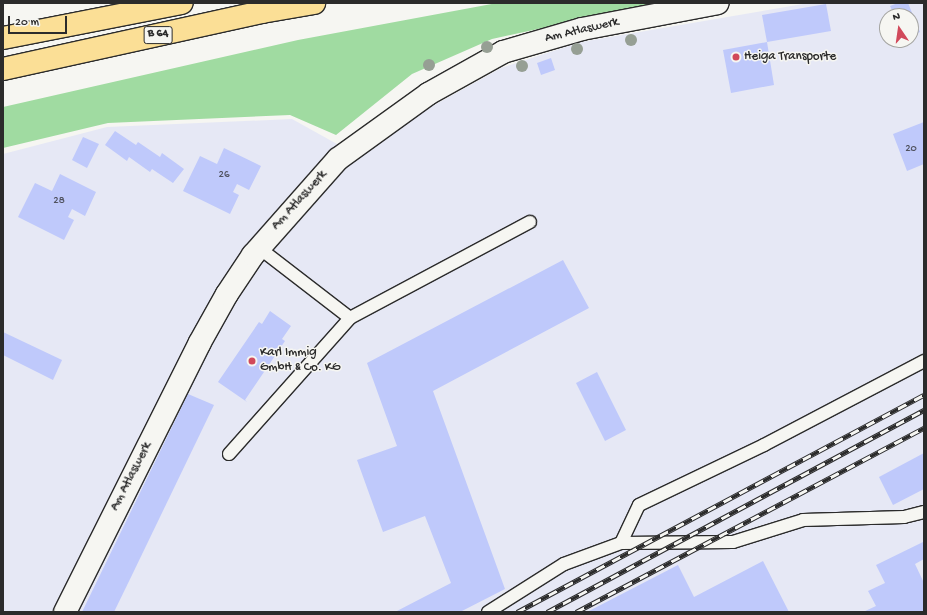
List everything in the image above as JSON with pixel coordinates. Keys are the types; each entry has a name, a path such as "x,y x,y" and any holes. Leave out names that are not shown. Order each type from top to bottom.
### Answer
{"highway":[{"name":"B 64","path":"3,38 182,3"},
{"name":"B 64","path":"3,69 262,12 314,3"}],"street":[{"name":"Am Atlaswerk","path":"65,612 199,344 227,294 259,248 338,159 428,94 503,52 582,29 718,3"}],"lane":[{"path":"229,454 350,318 530,222"},
{"path":"259,248 350,318"},
{"path":"621,543 639,505 764,445 924,361"},
{"path":"488,612 564,564 621,543 733,542 803,520 904,517 924,512"}],"shaded area":[{"path":"809,3 924,3 924,612 3,612 3,154 107,127 292,119 355,154 400,124 501,68 581,42"}],"green space":[{"path":"497,3 658,3 492,39 412,74 336,135 290,115 108,123 3,148 3,107 298,40"}],"building":[{"path":"898,3 908,3 910,8 891,8 890,6"},
{"path":"826,4 831,31 767,42 762,15"},
{"path":"767,42 774,85 731,93 723,50"},
{"path":"551,58 555,70 541,75 537,63"},
{"path":"924,122 924,164 907,171 893,134"},
{"path":"115,131 136,145 138,142 160,157 162,153 184,169 173,183 152,169 150,172 129,157 127,161 105,145"},
{"path":"83,137 99,144 87,168 72,160"},
{"path":"224,148 261,166 249,190 237,184 233,192 239,195 230,214 183,191 200,156 217,164"},
{"path":"60,174 96,192 85,216 72,209 68,217 74,220 64,240 18,217 35,183 52,191"},
{"path":"563,260 589,308 433,391 505,589 460,612 395,612 451,583 425,516 383,532 357,460 397,446 367,363"},
{"name":"Karl Immig GmbH & Co. KG","path":"270,311 291,326 282,339 285,341 245,400 247,402 218,382 259,322 262,324"},
{"path":"3,332 62,360 53,380 3,355"},
{"path":"597,372 626,430 605,441 576,383"},
{"path":"188,394 214,405 133,573 114,612 82,612"},
{"path":"924,453 924,489 893,505 879,477"},
{"path":"924,538 924,559 915,564 924,583 924,612 863,612 876,606 868,591 885,583 876,565 923,542"},
{"path":"763,561 789,612 587,612 678,565 694,597"}],"railway":[{"path":"517,612 924,395"},
{"path":"547,612 924,410"},
{"path":"576,612 924,428"}],"place":[{"name":"Heiga Transporte","path":"736,57"},
{"name":"Karl Immig GmbH & Co. KG","path":"252,361"}]}
